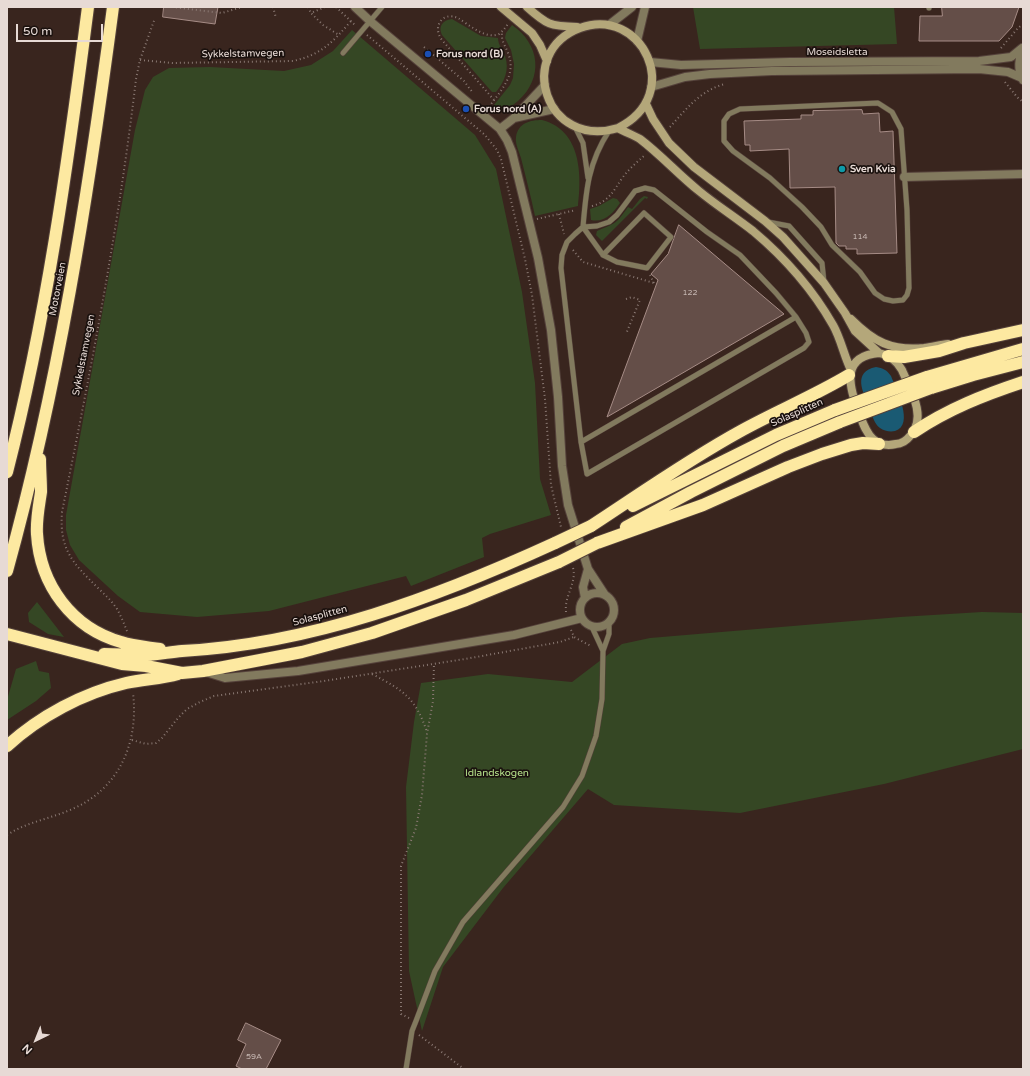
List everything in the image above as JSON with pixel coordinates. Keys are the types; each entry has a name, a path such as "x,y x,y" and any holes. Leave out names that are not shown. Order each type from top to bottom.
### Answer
{"highway":[{"name":"Motorveien","path":"7,472 40,319 53,246 88,7"},
{"name":"Motorveien","path":"7,571 40,440 79,239 102,96 113,7"},
{"path":"883,354 904,357 925,354 964,343 1023,330"},
{"name":"Solasplitten","path":"80,653 145,655 228,648 272,641 335,626 396,607 501,568 776,436 835,410 927,377 1023,349"},
{"path":"597,543 691,492 783,446 840,422 931,388 1023,362"},
{"path":"590,526 715,446 741,431 814,395 850,372"},
{"path":"914,432 934,419 963,404 1023,382"},
{"path":"40,440 41,492 37,519 37,539 39,555 44,570 56,595 65,607 85,625 108,638 127,644 182,652"},
{"path":"597,543 703,505 788,467 822,454 851,445 863,443 879,444"},
{"name":"Solasplitten","path":"7,634 122,664 146,666 182,673 203,672 335,644 434,612 506,585 559,562 597,543"},
{"path":"7,746 46,717 78,699 117,685 182,673"}],"street":[{"path":"355,7 500,129 507,140 516,162 538,258 550,323 555,367 564,487 568,505 588,569 605,595 613,604 613,616 609,621 601,626 590,625 582,618 580,608 585,598 592,593 605,595"},
{"path":"501,7 532,33 540,45 547,61"},
{"path":"527,7 543,22 558,26 580,27 590,25 609,25 624,31 637,41 644,51 650,62 652,74 651,87 646,104 634,119 609,131 586,131 575,127 567,122 554,109 546,94 544,73 551,52 563,37 580,27"},
{"path":"609,25 632,7"},
{"path":"637,41 645,7"},
{"path":"1022,79 1019,68 1019,58 1023,48"},
{"name":"Moseidsletta","path":"650,62 681,65 790,62 979,61 1011,57 1023,48"},
{"name":"Moseidsletta","path":"651,87 685,77 710,74 772,71 979,69 1008,72 1022,79"},
{"path":"500,129 514,118 545,85"},
{"path":"618,128 639,138 700,192 753,231 792,269 834,326 850,372 852,392 865,428 872,438 879,444 900,444 908,439 914,432 917,424 918,410 902,370 894,359 883,354 855,331 845,313 824,283 783,237 765,221 711,180 669,143 660,131 646,104"},
{"path":"514,118 554,109"},
{"path":"904,177 1023,174"},
{"path":"845,313 866,334 891,346 924,348 964,343"},
{"path":"850,372 860,358 868,354 883,354"},
{"path":"585,598 583,587 588,569"},
{"path":"203,672 225,678 298,671 514,634 582,618"}],"lane":[{"path":"343,53 382,7"},
{"path":"878,103 892,112 901,129 904,177 907,210 909,288 907,295 903,300 893,301 884,299 875,293 860,272 832,245 821,227 802,206 770,178 733,151 724,141 724,121 729,114 740,109 878,103"},
{"path":"575,127 583,143 588,179"},
{"path":"603,255 644,213 671,237 647,268 617,262 603,255 583,227 588,179 599,146 609,131"},
{"path":"645,188 654,190 707,232 740,255 776,293 796,317 806,333 809,342 804,348 588,474 581,442 561,268 562,255 567,242 583,227 597,226 609,222 617,215 635,191 645,188"},
{"path":"765,221 788,226 822,263 824,283"},
{"path":"581,442 796,317"},
{"path":"406,1069 412,1031 436,971 463,922 563,807 582,776 596,736 602,699 603,651 608,634 609,621"},
{"path":"590,625 603,651"}],"path":[{"path":"172,7 222,13 242,7"},
{"path":"273,7 276,18"},
{"path":"308,7 324,25 339,35"},
{"path":"312,13 325,7"},
{"path":"336,7 362,31 485,135 497,150 501,159 525,258 532,295 545,399 551,485 562,530"},
{"path":"494,100 442,40 438,35 437,30 441,21 448,16 453,16 484,33 495,35 503,31"},
{"name":"Sykkelstamvegen","path":"127,632 122,618 112,602 78,569 70,556 64,542 61,522 100,314 140,60 155,18"},
{"name":"Sykkelstamvegen","path":"140,60 172,63 293,61 307,58 322,51 351,21"},
{"path":"484,106 488,108 507,82 511,68 508,53 501,37 503,31 509,24"},
{"path":"1000,49 1023,24"},
{"path":"424,47 464,81 477,98"},
{"path":"1004,82 1008,85 1016,97 1023,102"},
{"path":"670,128 684,111 700,96 713,88 730,83"},
{"path":"536,219 599,204 609,197 626,174 646,154"},
{"path":"626,300 632,297 640,300 626,334"},
{"path":"567,617 565,606 566,599 572,585 574,573 572,566"},
{"path":"570,626 574,637 591,646"},
{"path":"132,740 146,744 156,743 187,709 214,696 268,690 371,674 560,642 574,637"},
{"path":"416,1021 401,1014 401,866 416,828 422,795 427,734 433,701 434,663"},
{"path":"371,674 392,684 406,694 417,708 427,734"},
{"path":"7,835 34,822 70,810 96,795 116,774 132,740 135,718 134,693"},
{"path":"412,1031 464,1069"}],"green space":[{"path":"693,7 894,7 897,44 700,49"},
{"path":"452,19 481,36 498,38 507,66 504,80 496,92 492,92 442,35 440,29 443,22"},
{"path":"512,25 521,33 533,51 535,72 532,82 518,101 505,109 490,110 510,85 513,78 514,64 511,50 505,38 506,33"},
{"path":"352,30 475,135 496,169 522,292 535,383 540,479 551,515 490,534 482,538 484,557 411,586 406,576 269,611 197,617 140,612 118,596 79,560 70,545 66,530 66,515 135,130 145,90 153,77 169,68 210,67 284,71 311,65 333,51"},
{"path":"542,120 555,125 565,133 572,143 579,167 579,194 578,206 535,216 516,137 519,128 525,123"},
{"path":"644,196 648,197 647,199 645,198 602,241 596,235 597,231 618,220 628,207 632,209"},
{"path":"613,198 617,199 620,203 611,214 604,219 596,221 591,220 590,209"},
{"path":"37,602 64,637 48,634 29,622 28,613"},
{"name":"Idlandskogen","path":"982,612 1023,613 1023,749 884,784 740,813 614,805 588,789 503,888 443,967 422,1031 409,971 406,787 414,722 421,683 488,674 572,682 622,644 650,638 900,617"},
{"path":"36,661 39,671 49,673 51,688 36,701 7,720 7,700 16,669"}],"water":[{"path":"876,367 888,372 900,398 904,414 904,422 901,427 895,431 883,430 876,424 862,389 861,383 864,373"}],"building":[{"path":"164,7 218,7 215,24 163,17"},
{"path":"942,7 1019,7 1012,27 999,41 919,41 920,16 942,16"},
{"name":"Sven Kvia","path":"862,110 863,114 879,113 880,132 893,131 897,253 857,254 857,249 846,249 846,246 839,246 836,243 835,187 790,188 789,149 750,151 750,145 745,145 744,121 801,119 801,115 813,115 813,111"},
{"path":"679,225 784,314 607,417 658,280 651,274 668,254"},
{"path":"246,1023 281,1040 266,1069 242,1069 236,1066 246,1044 238,1040"}],"place":[{"name":"Forus nord (B)","path":"428,54"},
{"name":"Forus nord (A)","path":"466,109"},
{"name":"Sven Kvia","path":"842,169"}]}
